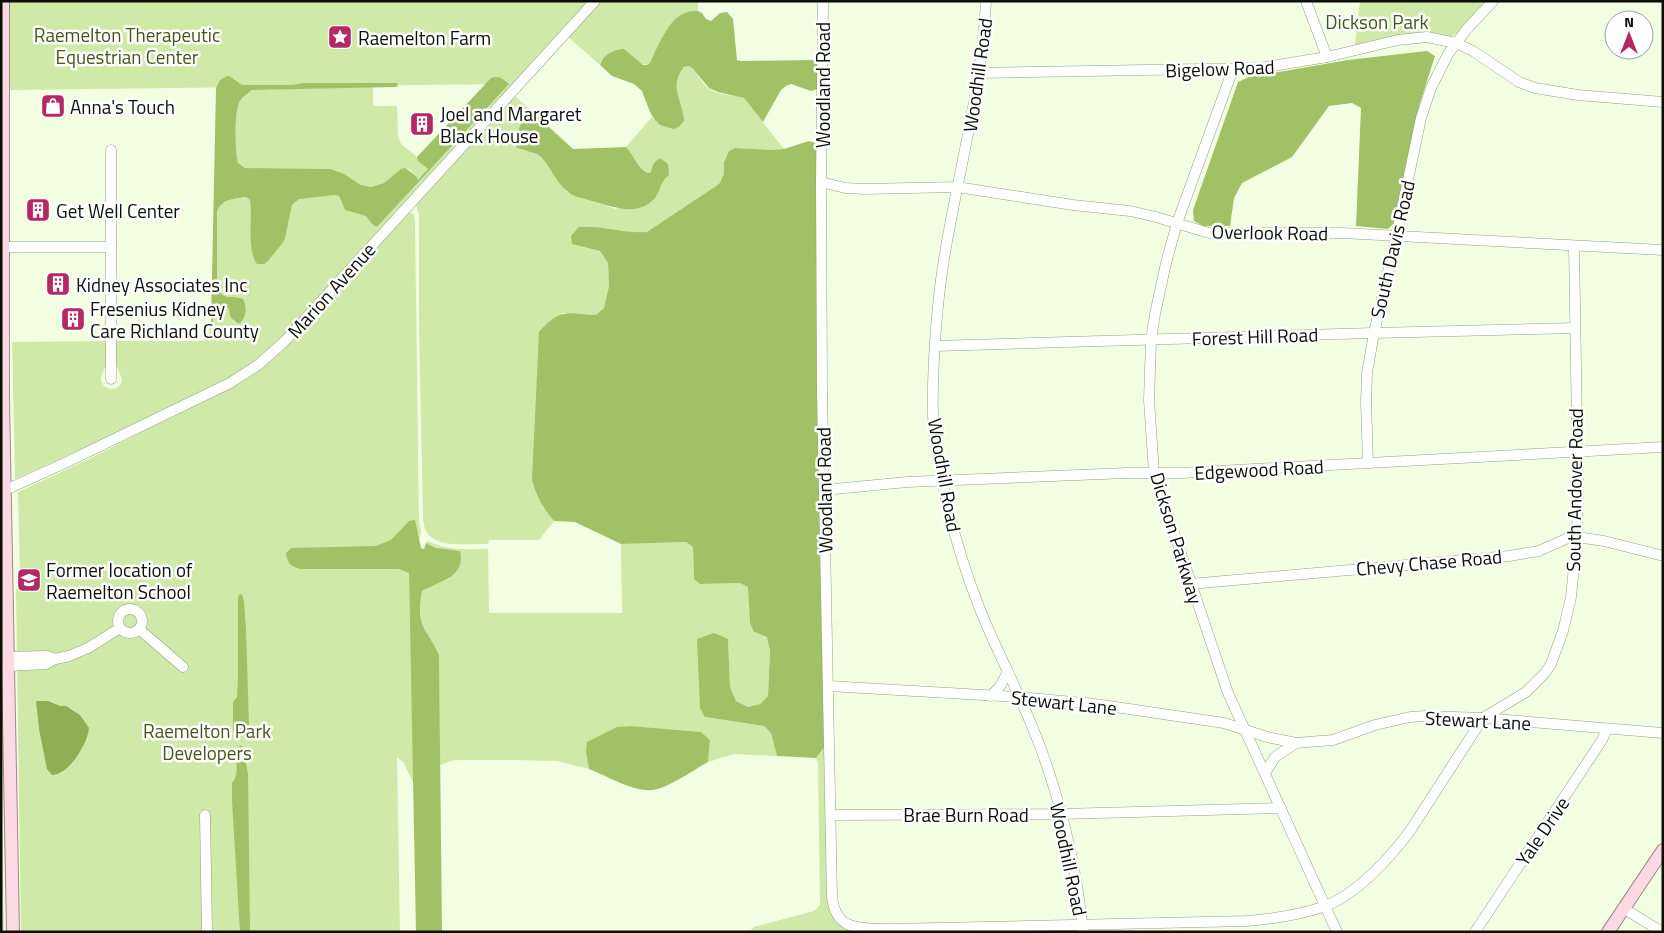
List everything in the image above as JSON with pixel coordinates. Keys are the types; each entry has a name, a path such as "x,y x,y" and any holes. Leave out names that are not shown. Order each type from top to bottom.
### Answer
{"main road":[{"path":"3,1 3,491 13,932"},
{"path":"1608,932 1663,850"}],"street":[{"name":"Marion Avenue","path":"3,491 223,387 242,377 266,360 595,1"},
{"name":"Woodland Road","path":"823,1 821,182 824,490 832,897 836,913 843,922 853,926 892,930 1083,928"},
{"name":"Woodhill Road","path":"986,1 980,73 942,272 935,346 933,420 943,482 967,573 1040,748 1060,814 1074,872 1083,928"},
{"path":"1306,1 1327,58"},
{"name":"South Davis Road","path":"1368,463 1366,386 1374,332 1425,103 1439,71 1456,43 1493,1"},
{"name":"Bigelow Road","path":"980,73 1233,69 1282,65 1327,58 1406,39 1427,37 1456,43 1487,60 1519,82 1535,88 1569,94 1663,102"},
{"name":"Dickson Parkway","path":"1233,69 1178,223 1166,263 1155,314 1151,340 1149,400 1154,473 1228,693 1337,932"},
{"path":"111,379 112,150"},
{"name":"Overlook Road","path":"821,182 845,188 957,188 1073,205 1130,210 1208,232 1342,233 1663,250"},
{"name":"South Andover Road","path":"1083,928 1247,921 1294,915 1325,906 1357,886 1376,870 1400,845 1483,718 1526,692 1551,664 1567,614 1572,589 1577,537 1574,246"},
{"path":"3,247 111,247"},
{"name":"Forest Hill Road","path":"935,346 1374,332 1575,328"},
{"name":"Edgewood Road","path":"824,490 908,482 1127,473 1181,473 1663,447"},
{"name":"Chevy Chase Road","path":"1190,584 1509,556 1539,551 1568,538 1577,537 1604,541 1663,556"},
{"path":"132,608 138,612 142,618 139,629 130,633 120,628 119,616 124,610 132,608"},
{"path":"8,661 47,656 55,659 74,654 88,648 120,628"},
{"path":"139,629 183,667"},
{"path":"991,696 1000,686 1008,672"},
{"name":"Stewart Lane","path":"828,686 1019,697 1132,709 1224,723 1267,737 1296,743 1333,740 1375,725 1410,717 1445,716 1663,734"},
{"name":"Yale Drive","path":"1476,932 1608,729"},
{"name":"Stewart Lane","path":"1265,773 1275,757 1296,743"},
{"name":"Brae Burn Road","path":"831,816 1060,814 1281,808"},
{"path":"205,815 207,932"},
{"path":"1623,908 1662,932"}],"green space":[{"name":"Raemelton Therapeutic Equestrian Center","path":"9,1 590,1 286,336 246,370 110,436 15,479 12,342 107,341 106,363 101,380 104,386 111,389 120,386 122,380 115,355 115,341 203,341 209,336 210,322 212,322 215,306 218,304 222,308 228,307 234,322 240,323 234,297 224,296 217,288 217,211 223,204 230,200 246,197 250,200 268,261 285,239 292,205 299,198 339,196 345,210 366,216 377,227 508,84 9,90"},
{"path":"599,1 698,1 698,11 685,13 665,33 650,63 644,65 635,59 601,62 600,65 567,36"},
{"name":"Dickson Park","path":"1360,1 1487,1 1458,33 1449,37 1413,34 1355,45"},
{"path":"689,66 712,91 744,98 784,149 735,148 729,151 724,161 724,174 719,184 647,233 579,227 572,244 600,251 608,263 609,286 604,308 596,315 562,313 532,480 540,502 554,521 539,540 489,540 488,544 448,544 438,541 425,530 423,519 419,217 416,203 514,95 537,116 530,116 519,130 517,148 541,157 567,192 616,209 659,187 662,181 669,175 652,168 650,173 646,172 626,147 652,117 660,125 683,113 678,94 677,79 679,73"},
{"path":"373,87 373,106 397,106 398,136 401,144 428,169 418,180 409,169 401,169 384,183 371,187 361,185 344,174 331,169 245,168 238,163 236,132 238,106 240,101 252,90"},
{"name":"Raemelton Park Developers","path":"406,212 414,214 415,222 419,521 421,532 419,541 414,520 399,569 409,573 414,785 404,763 397,757 400,932 21,932 16,591 20,573 18,492 89,459 238,383"},
{"path":"428,541 450,548 488,549 489,613 622,613 621,544 686,542 693,547 694,579 700,584 740,583 749,587 750,623 754,632 767,637 770,651 768,696 760,704 748,707 736,701 730,687 728,639 705,717 764,726 771,733 777,756 734,754 708,762 710,740 701,732 631,726 617,727 586,752 589,769 557,761 454,760 440,765 439,655 423,625 421,606 422,591 449,579 444,550 426,543"},
{"path":"825,746 833,916 888,932 749,932 754,927 814,911 820,905 818,763 816,758"},
{"path":"1,782 4,932 1,932"}],"shaded area":[{"path":"698,11 711,21 720,13 727,12 733,19 737,60 815,60 818,63 818,89 811,91 791,84 786,86 781,90 763,122 744,98 709,88 693,69 689,66 684,67 679,74 677,87 684,121 679,127 674,129 660,125 650,112 642,91 634,84 612,76 600,65 601,61 609,53 624,49 643,65 647,65 650,63 664,34 674,21 687,12"},
{"path":"1427,51 1435,56 1419,106 1394,223 1388,229 1356,226 1361,108 1352,103 1329,106 1292,157 1242,183 1234,198 1230,226 1203,226 1194,221 1193,210 1238,82 1249,77 1348,60"},
{"path":"227,76 242,85 397,83 398,86 395,87 252,90 240,101 238,106 236,131 237,158 238,163 245,168 331,169 344,174 361,185 371,187 384,183 401,169 405,168 416,176 418,180 428,169 418,161 417,157 491,78 499,77 509,84 377,227 366,216 345,210 339,196 299,199 292,205 285,239 268,261 264,264 257,264 251,242 250,200 246,197 229,200 222,204 217,211 217,288 225,296 243,299 246,311 240,323 237,323 231,318 228,307 222,308 219,304 216,304 211,323 216,88 220,80"},
{"path":"530,116 537,116 573,149 626,147 640,167 646,172 650,173 654,163 660,158 668,164 669,175 663,182 656,197 639,208 623,209 575,196 563,187 541,157 517,148 518,133 521,125"},
{"path":"809,141 815,143 817,147 825,746 816,758 777,756 771,733 764,726 705,717 700,708 697,639 714,633 728,639 730,687 736,701 748,707 760,704 768,696 770,651 767,637 754,632 750,623 748,587 740,583 700,584 694,579 693,547 686,542 621,544 575,522 554,521 540,502 532,480 539,332 546,324 564,314 596,315 604,308 609,286 608,263 600,251 572,244 571,236 579,227 647,232 719,184 724,174 724,162 729,151 735,148 784,149"},
{"path":"415,520 421,548 424,549 426,543 436,548 460,551 461,560 459,567 450,577 422,591 420,606 420,616 423,625 439,655 442,932 416,932 409,573 399,569 300,569 290,564 286,553 291,548 376,546 391,540 409,521"},
{"path":"242,594 246,629 249,725 242,732 235,733 233,731 233,702 237,697 238,678 238,598"},
{"path":"36,701 48,701 60,706 66,706 80,715 89,728 85,742 77,757 65,770 58,774 52,775 47,769 39,729"},
{"path":"631,726 701,732 710,740 708,762 673,783 652,790 628,786 589,769 586,752 587,742 617,727"},
{"path":"240,745 243,747 248,774 250,932 240,932 232,801 232,783 236,775 237,754"}],"place":[{"name":"Raemelton Farm","path":"340,37"},
{"name":"Anna's Touch","path":"53,106"},
{"name":"Joel and Margaret Black House","path":"422,124"},
{"name":"Get Well Center","path":"38,210"},
{"name":"Kidney Associates Inc","path":"58,284"},
{"name":"Fresenius Kidney Care Richland County","path":"73,319"},
{"name":"Former location of Raemelton School","path":"29,580"}]}
